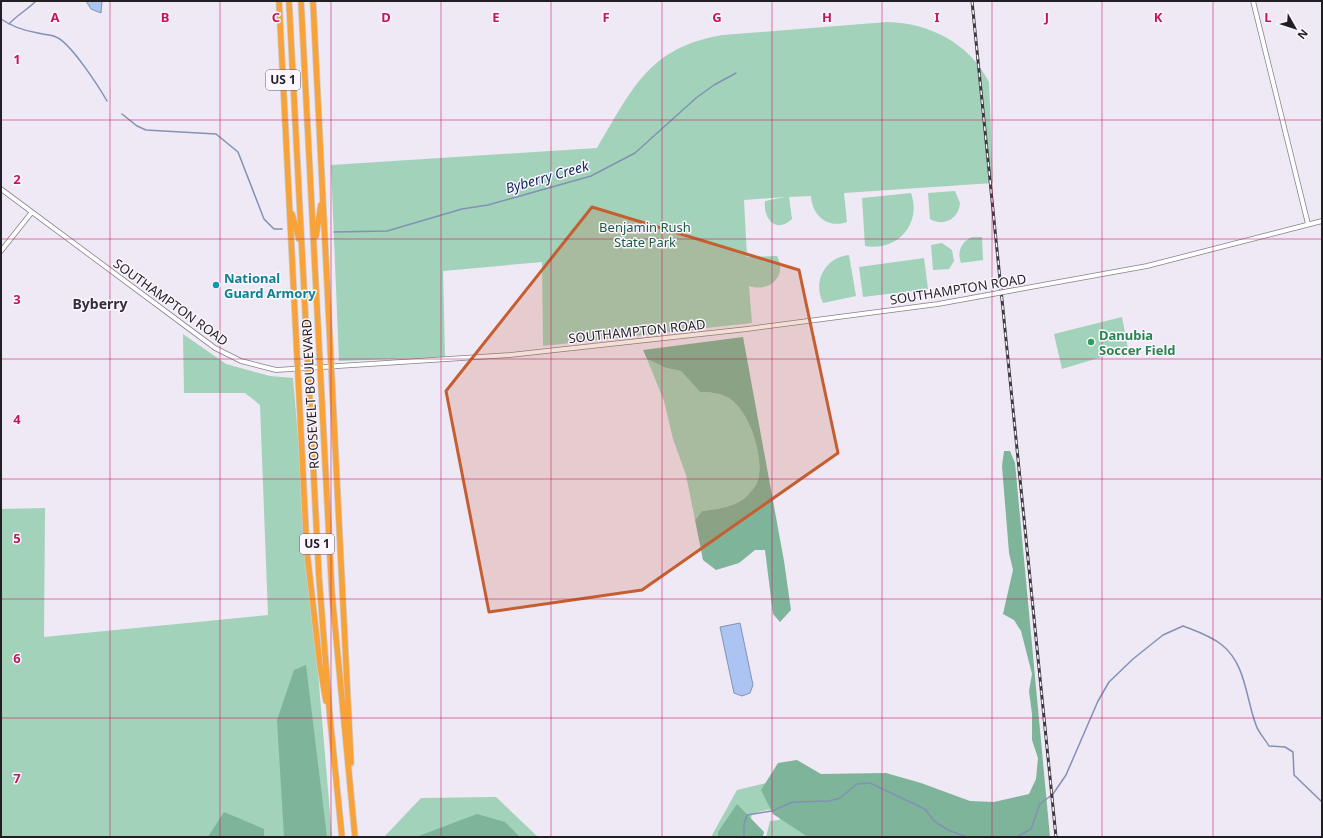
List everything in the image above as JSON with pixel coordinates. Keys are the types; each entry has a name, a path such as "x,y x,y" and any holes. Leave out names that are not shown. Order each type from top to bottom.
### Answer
{"highway":[{"name":"ROOSEVELT BOULEVARD","path":"279,1 309,574 320,666 330,718"},
{"name":"ROOSEVELT BOULEVARD","path":"289,1 320,596 342,837"},
{"name":"ROOSEVELT BOULEVARD","path":"301,1 332,594 355,837"},
{"name":"ROOSEVELT BOULEVARD","path":"313,1 352,772 350,785"},
{"path":"314,248 323,194"},
{"path":"290,204 302,250"}],"street":[{"path":"1253,1 1308,224"},
{"name":"SOUTHAMPTON ROAD","path":"1,189 221,352 255,366 276,370 298,370 510,355 747,330 938,304 1147,266 1322,221"},
{"path":"1,251 32,212"}],"highlighted area":[{"path":"592,207 799,270 838,453 642,590 489,612 446,391"}],"green space":[{"name":"Benjamin Rush State Park","path":"887,22 903,23 933,31 959,46 971,56 981,68 989,82 993,183 844,193 847,222 840,224 833,224 822,219 814,209 811,196 789,197 792,219 781,225 776,225 768,219 765,201 785,197 744,200 747,257 777,256 780,263 778,276 770,285 756,288 749,286 752,323 543,346 542,262 443,271 445,357 339,361 331,165 597,148 632,90 645,74 659,61 677,50 697,41 723,35"},
{"path":"955,191 960,203 957,213 950,220 945,222 930,219 928,193"},
{"path":"911,193 913,215 910,225 904,233 897,240 887,245 877,247 865,246 862,198"},
{"path":"972,237 982,237 983,260 961,263 959,255 961,248 968,239"},
{"path":"942,243 952,250 954,261 949,269 933,270 931,245"},
{"path":"849,255 856,296 823,303 819,286 823,272 834,260"},
{"path":"924,258 928,289 863,297 859,267"},
{"name":"Danubia Soccer Field","path":"1122,317 1128,349 1062,369 1054,334"},
{"path":"183,334 226,364 270,376 293,378 332,837 1,837 1,509 45,508 44,637 268,615 260,405 245,393 184,393"},
{"path":"743,337 784,561 791,610 780,622 773,614 765,550 755,550 739,563 716,570 703,560 695,520 702,511 733,505 748,495 757,483 759,461 754,436 749,423 735,403 727,397 714,393 700,392 681,371 666,368 647,359 643,350"},
{"path":"647,359 666,368 681,371 700,392 714,393 727,397 735,403 742,412 749,423 754,436 759,461 757,483 743,499 733,505 702,511 695,520 686,475 673,439 664,401"},
{"path":"1004,451 1010,451 1015,463 1050,837 808,837 773,814 761,790 778,763 797,760 821,774 886,773 921,783 970,801 994,802 1029,794 1036,779 1038,758 1032,740 1032,714 1029,691 1032,674 1021,631 1014,620 1003,614 1013,570 1009,553 1002,466"},
{"path":"306,665 327,837 284,837 277,720 294,670"},
{"path":"770,782 789,808 766,810 752,814 747,837 711,837 737,790"},
{"path":"496,797 538,837 384,837 421,798"},
{"path":"737,804 764,832 763,837 718,837 718,832"},
{"path":"793,809 815,837 766,837 770,821 779,820"},
{"path":"224,812 264,829 264,837 208,837"},
{"path":"477,814 505,822 520,837 416,837"}],"water":[{"path":"86,1 102,1 101,13 91,9"},
{"path":"740,623 753,685 750,693 742,696 734,693 720,627"}],"waterway":[{"path":"9,24 36,1"},
{"name":"Byberry Creek","path":"1,19 18,28 54,36 62,41 69,47 84,66 107,101"},
{"name":"Byberry Creek","path":"334,232 387,231 462,209 488,205 591,176 635,153 696,98 714,85 736,73"},
{"name":"Byberry Creek","path":"122,114 137,126 146,130 216,134 238,152 264,219 274,229 282,229"},
{"path":"1017,837 1031,829 1040,804 1053,794 1066,775 1098,701 1109,682 1133,659 1163,635 1183,626 1213,639 1230,653 1241,672 1258,730 1269,746 1285,747 1293,752 1294,775 1322,802"},
{"path":"744,837 744,824 747,815 772,811 793,802 829,801 840,798 857,784 870,783 925,809 934,821 948,830 967,837"}],"railway":[{"path":"972,1 1056,837"}],"place":[{"name":"National Guard Armory","path":"216,285"},
{"name":"Danubia Soccer Field","path":"1091,342"}],"district":[{"name":"Byberry","path":"100,304"}]}
